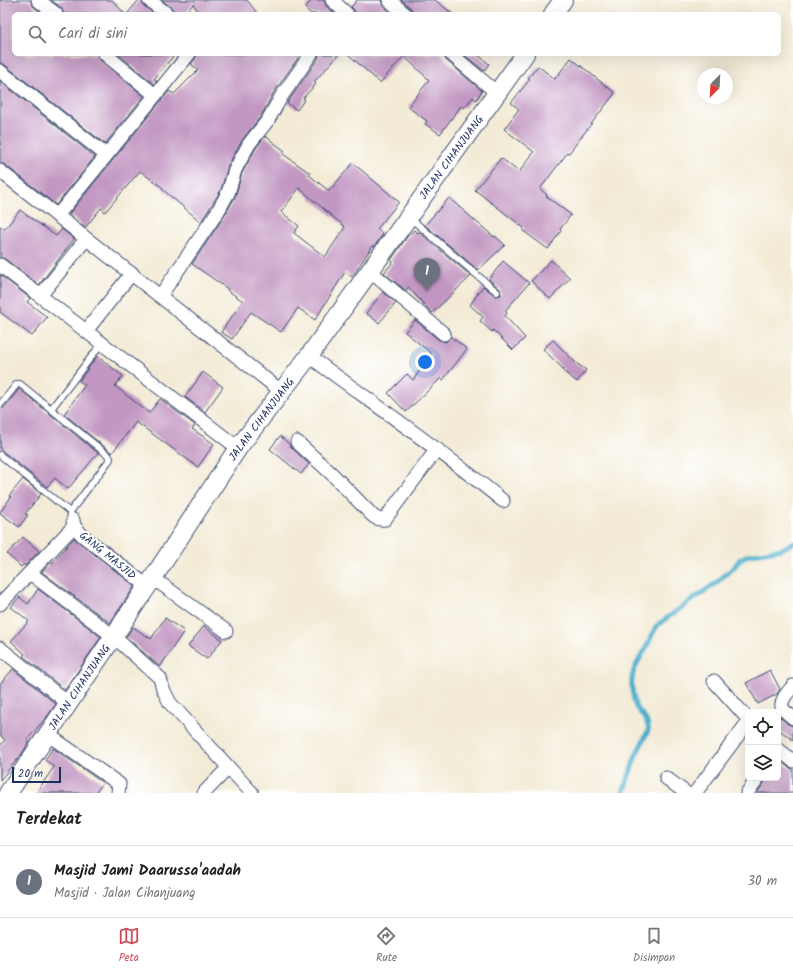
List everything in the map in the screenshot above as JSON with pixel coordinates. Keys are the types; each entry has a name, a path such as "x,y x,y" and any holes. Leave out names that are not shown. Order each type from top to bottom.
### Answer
{"main road":[{"path":"554,12 563,0"},
{"name":"JALAN CIHANJUANG","path":"8,793 69,704 238,448 309,356 369,270 524,56"}],"street":[{"path":"38,0 53,12"},
{"path":"149,0 164,12"},
{"path":"332,0 347,12"},
{"path":"107,56 155,95"},
{"path":"57,216 187,56"},
{"path":"161,296 228,193 235,170 249,144 268,120 281,97 310,56"},
{"path":"454,56 497,93"},
{"path":"0,71 106,154"},
{"path":"0,171 281,391"},
{"path":"40,296 86,239"},
{"path":"0,265 238,448"},
{"path":"369,270 444,334"},
{"path":"86,331 132,273"},
{"path":"309,356 437,449 503,502"},
{"path":"296,442 332,474 376,519 380,520 385,519 437,449"},
{"path":"0,604 30,573 72,519"},
{"name":"GANG MASJID","path":"72,519 83,536 150,582 226,631"},
{"path":"30,573 113,636 160,678 163,689 170,703 252,793"},
{"path":"0,648 69,704"},
{"path":"714,681 745,717"},
{"path":"793,686 782,700 781,704 782,709 793,718"},
{"path":"695,793 745,725"},
{"path":"47,734 119,784 118,793"},
{"path":"781,751 793,761"},
{"path":"204,793 228,768"},
{"path":"666,778 686,793"},
{"path":"747,793 756,781"}],"lane":[{"path":"409,215 416,223 497,292"},
{"path":"51,409 102,343"},
{"path":"0,405 18,383 109,456 110,459 72,519 0,455"}],"building":[{"path":"0,0 30,0 33,6 40,12 12,12 12,56 98,56 100,60 144,96 105,144 5,65 0,63"},
{"path":"51,0 112,0 123,12 63,12 61,8"},
{"path":"139,0 141,0 144,6 152,12 129,12"},
{"path":"162,0 247,0 256,12 199,12 193,4 187,12 174,12 172,8"},
{"path":"312,0 324,0 326,6 333,12 309,12 305,8"},
{"path":"357,0 381,0 383,6 389,11 356,12 351,7"},
{"path":"401,0 435,0 450,12 412,12 411,8"},
{"path":"120,56 173,56 154,79 157,81 154,84"},
{"path":"196,56 296,56 298,58 274,92 261,116 242,140 228,166 221,190 201,222 162,189 163,188 140,171 105,212 101,208 85,228 69,214 169,91 174,94 198,70 191,64"},
{"path":"319,56 337,56 314,82 316,84 303,98 305,99 297,110 287,103"},
{"path":"350,56 404,56 380,83"},
{"path":"404,56 444,56 446,60 482,91 476,100 473,97 464,108 461,106 440,134 425,124 427,121 408,107 429,80"},
{"path":"465,56 479,56 489,64 484,71"},
{"path":"571,58 615,93 540,189 547,195 546,196 571,215 560,229 561,231 548,249 522,230 524,228 475,190 501,158 519,172 534,152 504,129 519,109 511,103 530,79 528,78 538,66 555,79"},
{"path":"0,81 95,157 56,205 5,165 0,163"},
{"path":"265,136 285,151 283,154 310,173 309,175 329,191 353,163 399,202 377,229 383,234 374,247 373,245 352,277 345,272 315,320 298,308 281,332 251,312 232,339 221,332 243,301 192,264 225,215 236,195 242,173 256,148","holes":["299,188 345,227 325,257 294,233 299,226 281,212"]},
{"path":"449,198 505,245 478,270 425,225"},
{"path":"20,210 56,236 62,229 74,239 39,285 5,259 0,257 0,226 5,229"},
{"path":"414,230 418,233 419,232 471,276 432,313 408,287 406,291 384,273 393,262 391,260 406,238"},
{"path":"551,260 570,278 550,299 531,281"},
{"path":"503,261 529,283 505,311 507,313 505,316 525,338 513,350 493,330 492,332 480,321 483,317 470,305 483,286 496,296 501,295 500,289 489,279"},
{"path":"0,275 30,298 27,302 47,317 32,336 0,312"},
{"path":"383,292 396,303 379,323 366,313"},
{"path":"415,320 439,340 446,342 451,337 467,349 443,380 441,378 406,412 388,393 407,374 413,380 432,354 405,332"},
{"path":"553,340 576,363 586,370 577,382 563,371 564,370 543,349"},
{"path":"97,356 123,376 115,386 149,413 160,399 195,425 192,429 214,444 198,467 136,422 112,453 64,414 85,385 79,381"},
{"path":"203,372 223,387 205,412 185,397"},
{"path":"19,389 98,453 68,489 55,478 47,487 0,449 0,409 4,408"},
{"path":"280,436 309,464 301,474 270,449"},
{"path":"23,479 41,494 25,514 28,515 19,527 0,512 11,497 9,496"},
{"path":"23,537 39,551 25,566 24,564 21,567 7,554"},
{"path":"74,538 135,586 110,623 42,572"},
{"path":"38,589 101,637 65,690 23,656 25,654 11,641 29,621 11,607 19,597 28,604"},
{"path":"165,618 184,631 160,667 126,637 133,627 151,639"},
{"path":"204,626 222,640 207,659 188,646"},
{"path":"13,669 56,704 44,721 27,740 29,742 21,755 0,780 0,746 5,740 0,735 0,684"},
{"path":"770,670 780,689 777,694 758,704 746,683"},
{"path":"781,718 793,726 793,740 781,731"},
{"path":"53,748 103,783 95,793 36,793 54,767 45,760"},
{"path":"781,761 793,769 793,793 757,793 765,781 781,781"}],"waterway":[{"path":"623,793 636,755 648,731 648,724 634,703 632,687 633,674 656,628 660,623 716,583 735,566 740,559 748,555 782,549 793,543"}],"place":[{"name":"Masjid Jami Daarussa'aadah","path":"427,291"}]}
